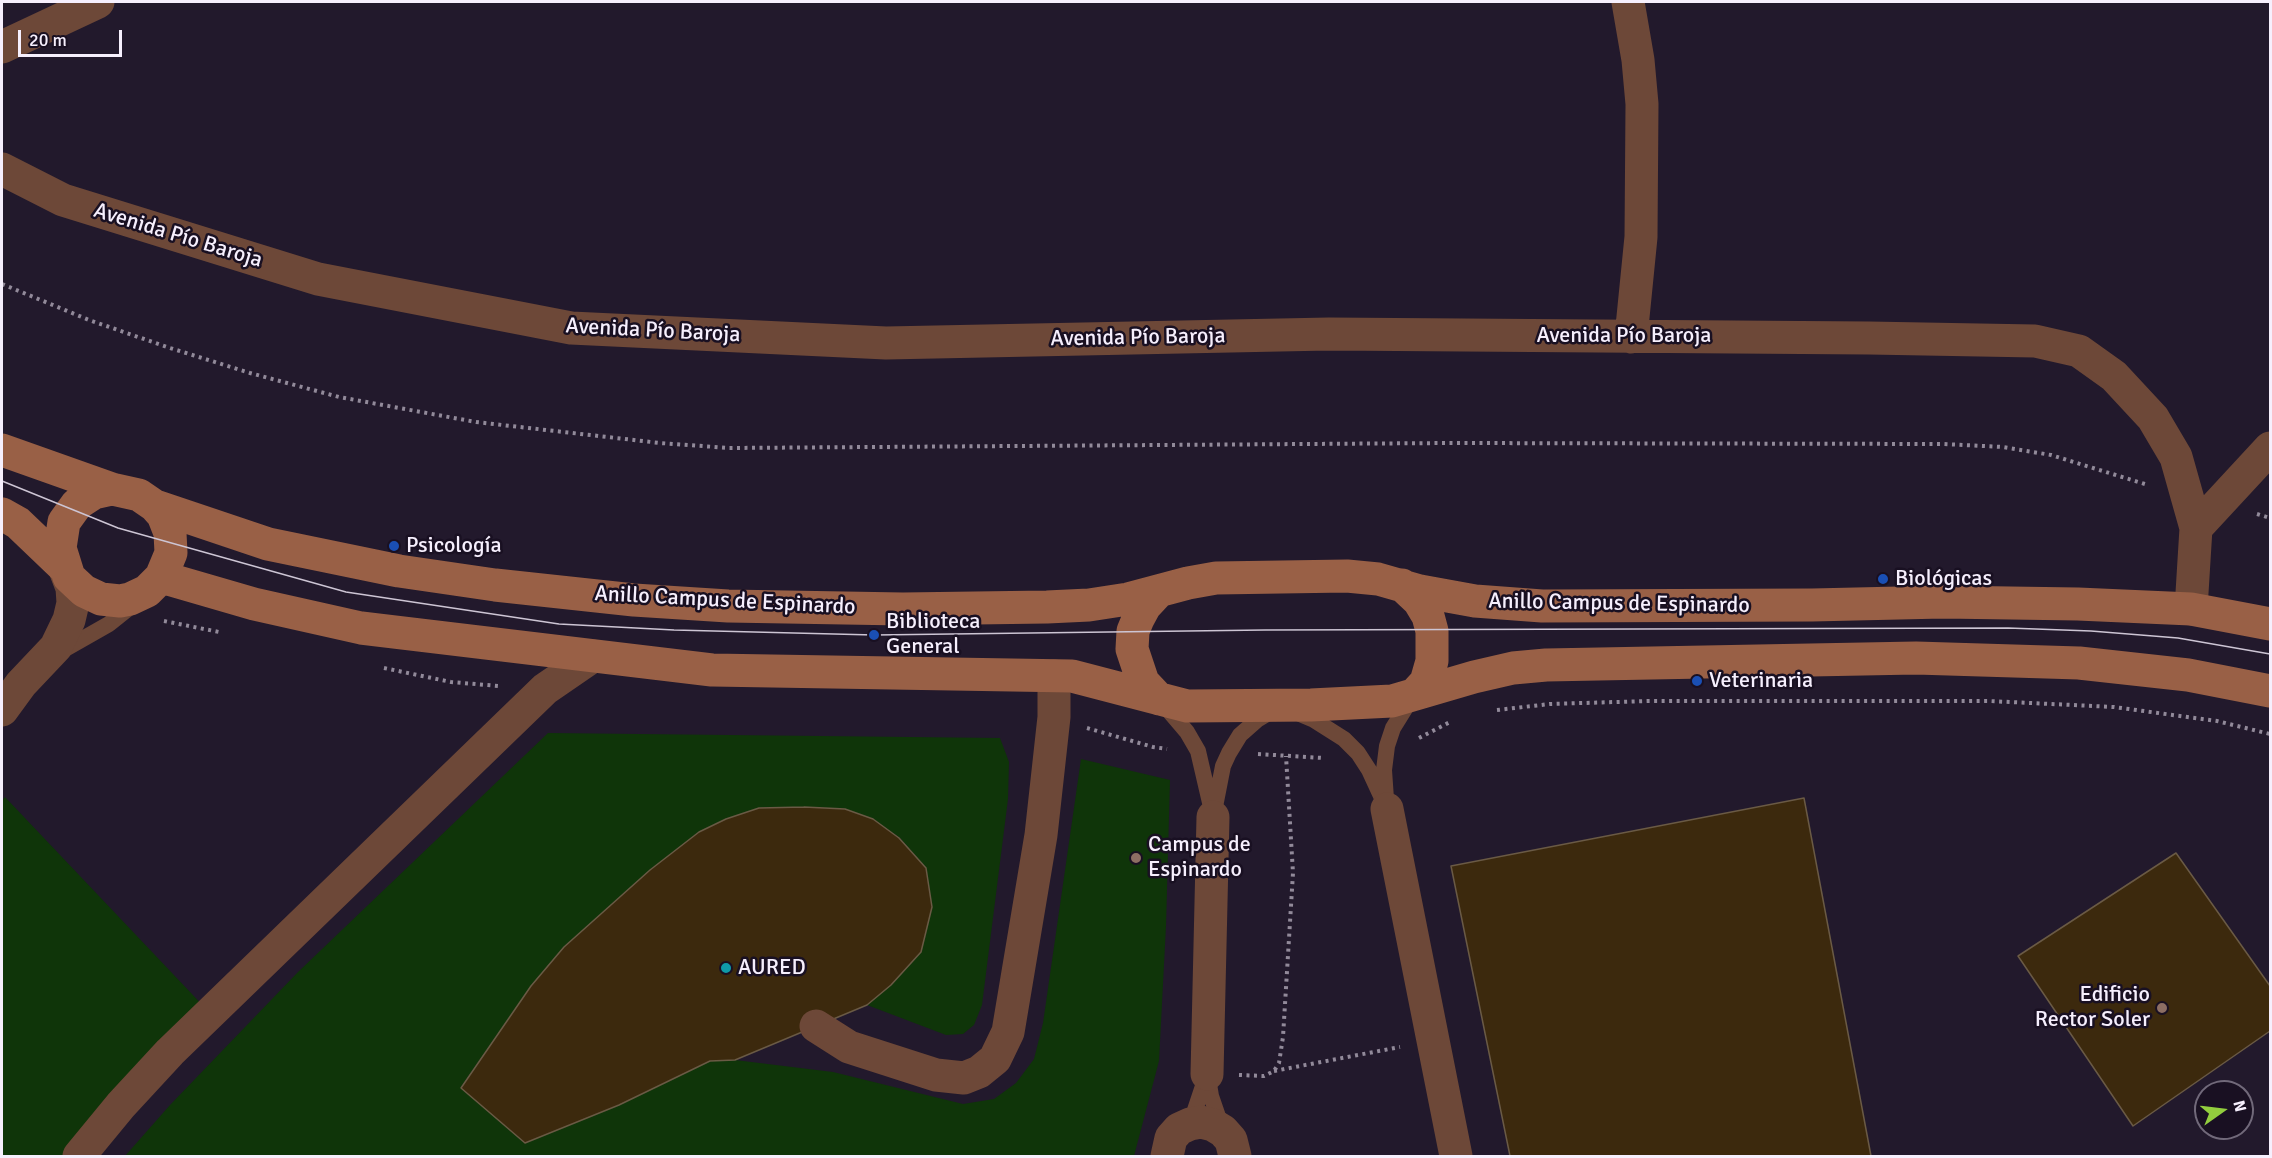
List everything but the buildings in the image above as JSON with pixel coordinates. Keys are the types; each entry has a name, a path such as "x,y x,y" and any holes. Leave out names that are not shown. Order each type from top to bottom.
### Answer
{"main road":[{"name":"Anillo Campus de Espinardo","path":"2,450 112,489 139,495 155,506 268,544 399,571 495,585 634,600 728,606 1047,608 1089,605 1216,578 1347,576 1378,579 1474,601 1542,606 1943,602 2191,609 2271,624"},
{"path":"112,489 94,493 77,504 64,522 60,548 64,567 69,577 84,591 100,599 120,601 130,599 154,584 171,553 170,533 163,515 155,506"},
{"path":"2,514 18,523 64,567"},
{"path":"154,584 361,628 593,656 712,669 1054,676 1096,681 1187,706 1281,706 1392,701 1441,685 1513,668 1916,658 2079,663 2188,675 2271,691"},
{"path":"1411,588 1428,616 1432,631 1432,661 1426,682 1415,694"},
{"path":"1143,595 1145,606 1133,631 1132,649 1143,682 1159,699"}],"street":[{"path":"2,47 98,2"},
{"path":"1628,2 1638,60 1642,104 1641,237 1631,337"},
{"name":"Avenida Pío Baroja","path":"2,168 63,200 318,279 571,328 886,343 1329,334 2035,341 2079,351 2114,376 2153,418 2176,457 2192,513"},
{"path":"2191,609 2192,513 2271,448"},
{"path":"2,710 21,684 45,662 65,629 73,603 72,588 64,567"},
{"path":"79,1156 121,1105 170,1052 545,689 593,656"},
{"path":"816,1026 849,1047 936,1075 964,1078 979,1072 995,1059 1008,1032 1041,835 1054,717 1054,676"},
{"path":"1387,809 1456,1156"},
{"path":"1207,1074 1213,817"},
{"path":"1173,1143 1190,1124 1201,1122 1213,1125 1229,1144"}],"lane":[{"path":"45,662 116,619 154,584"},
{"path":"1387,809 1384,770 1387,746 1398,718 1415,694"},
{"path":"1159,699 1187,732 1198,751 1213,817"},
{"path":"1213,817 1223,766 1240,735 1257,720 1281,706 1314,720 1344,739 1358,753 1369,770 1387,809"},
{"path":"1173,1143 1194,1113 1207,1074"},
{"path":"1207,1074 1211,1096 1229,1144"}],"path":[{"path":"2,284 89,320 170,348 339,397 476,422 660,443 729,448 1448,443 1944,444 2003,447 2051,455 2192,513"},
{"path":"1274,1071 1279,1063 1283,1037 1292,885 1286,756"},
{"path":"1207,1074 1264,1076 1274,1071 1432,1039"}],"green space":[{"path":"548,733 1000,738 1009,762 1008,799 982,1005 974,1025 963,1034 946,1035 867,1005 891,984 921,952 932,907 926,868 900,838 873,819 845,809 759,808 726,819 699,832 650,870 564,947 531,986 461,1087 525,1143 619,1105 710,1061 735,1060 833,1072 963,1104 994,1099 1016,1083 1034,1059 1043,1023 1081,759 1170,780 1159,1061 1134,1156 125,1156 170,1105 298,972"},
{"path":"5,797 210,1013 79,1156 2,1156 2,801"}],"tram line":[{"path":"2,481 118,528 346,592 559,624 674,630 874,635 1265,630 2008,628 2091,631 2178,638 2270,654"}],"place":[{"name":"Psicología","path":"394,546"},
{"name":"Biológicas","path":"1883,579"},
{"name":"Biblioteca General","path":"874,635"},
{"name":"Veterinaria","path":"1697,681"},
{"name":"Campus de Espinardo","path":"1136,858"},
{"name":"AURED","path":"726,968"},
{"name":"Edificio Rector Soler","path":"2162,1008"}]}
